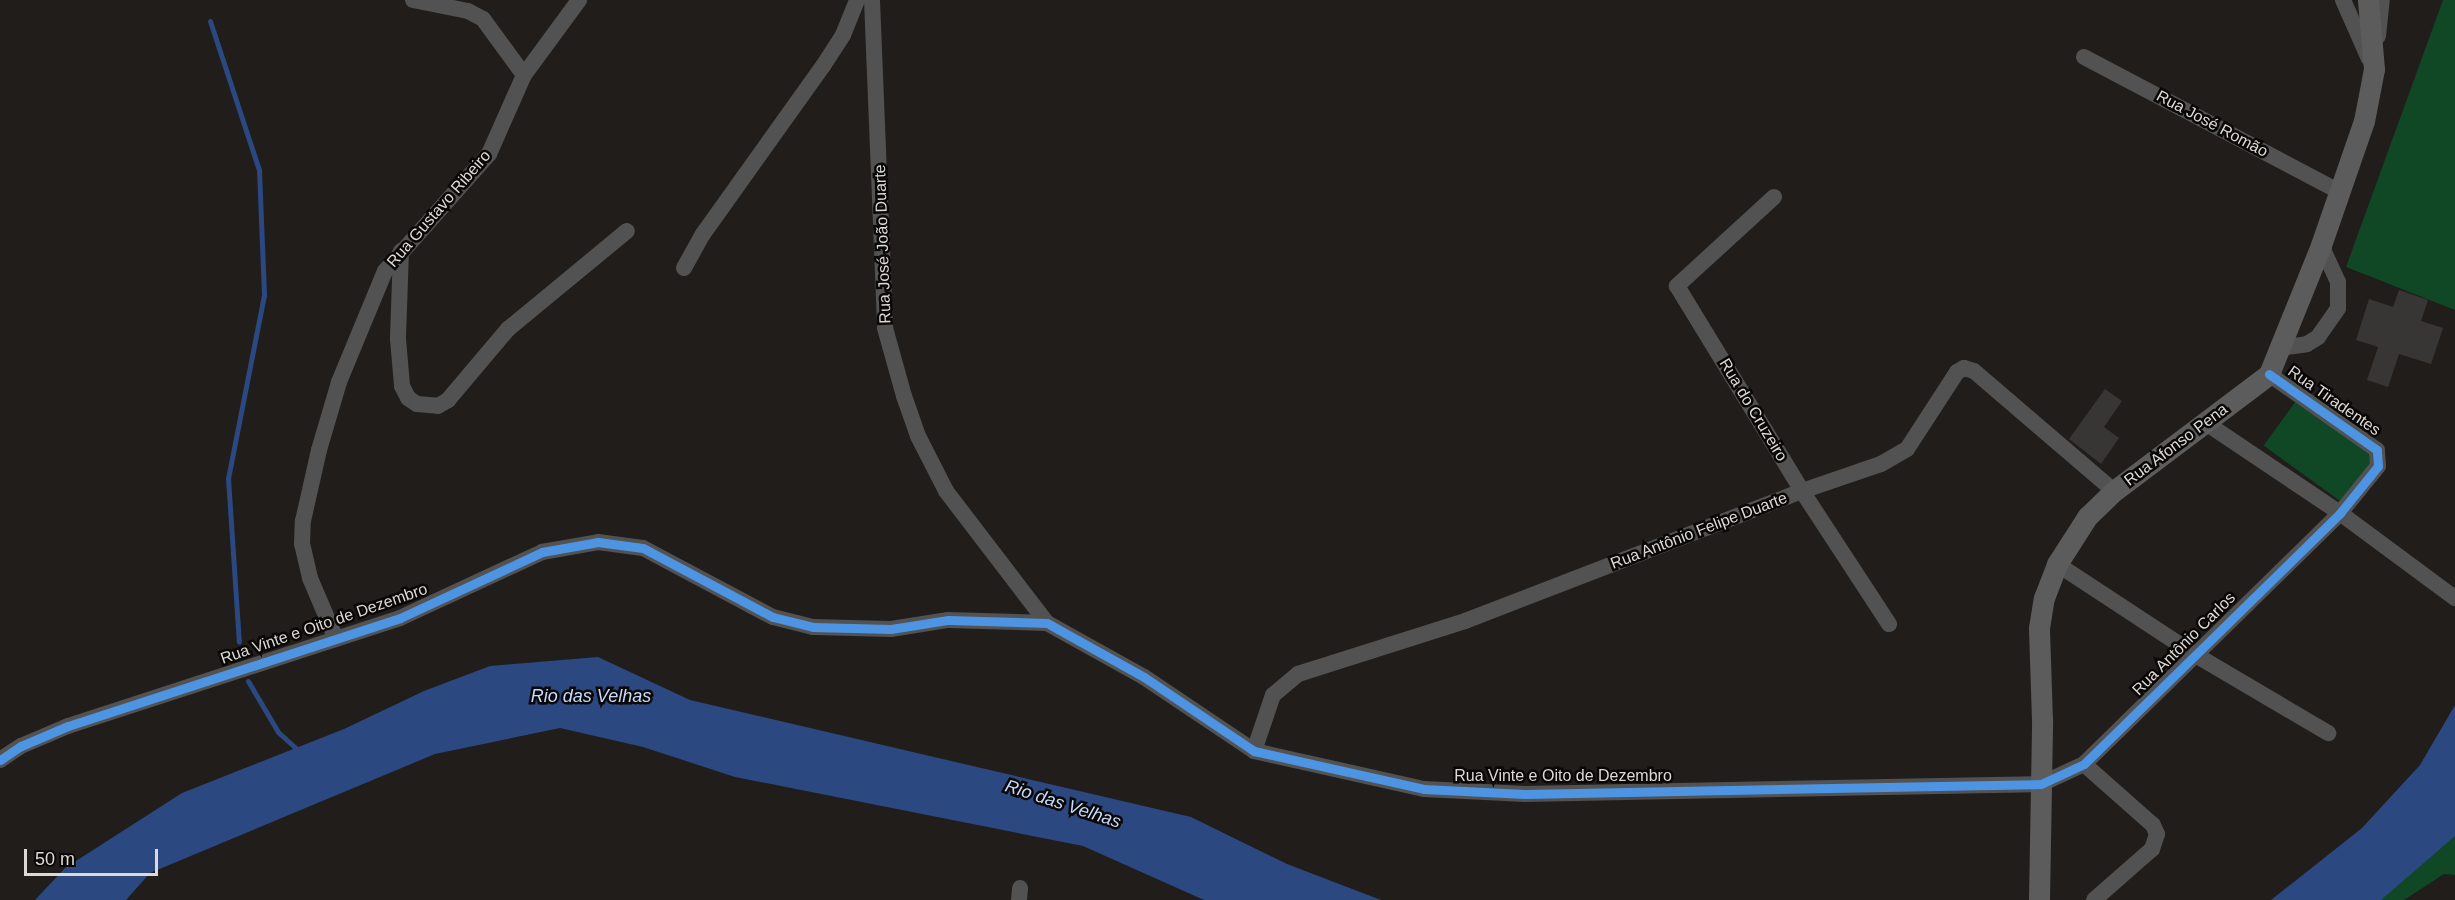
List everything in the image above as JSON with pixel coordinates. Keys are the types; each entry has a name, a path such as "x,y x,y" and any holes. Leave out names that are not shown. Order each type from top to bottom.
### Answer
{"main road":[{"name":"Rua Afonso Pena","path":"2039,900 2041,784 2039,628 2057,564 2087,517 2114,491 2269,374 2321,245 2364,121 2374,69 2368,0"}],"street":[{"path":"413,0 468,11 483,19 524,75"},
{"name":"Rua Gustavo Ribeiro","path":"336,639 308,570 303,520 339,382 385,271 489,154 524,75 579,0"},
{"path":"684,268 716,215 823,66 843,35 857,0"},
{"name":"Rua José João Duarte","path":"872,0 885,328 904,396 918,436 946,491 1047,623"},
{"path":"2343,0 2374,69"},
{"path":"2374,69 2382,0"},
{"name":"Rua José Romão","path":"2084,57 2340,192"},
{"name":"Rua do Cruzeiro","path":"1774,197 1677,286 1802,491 1889,624"},
{"path":"401,251 398,339 402,386 408,398 417,404 438,406 448,400 508,329 627,231"},
{"path":"2280,348 2307,344 2318,337 2336,314 2337,282 2321,245"},
{"name":"Rua Antônio Felipe Duarte","path":"1254,751 1273,695 1298,674 1465,621 1802,491 1881,464 1901,453 1926,424 1957,372 1966,368 2114,491"},
{"name":"Rua Tiradentes","path":"2269,374 2378,452 2378,466 2340,513"},
{"path":"2206,423 2340,513 2455,598"},
{"name":"Rua Antônio Carlos","path":"2041,784 2084,764 2340,513"},
{"name":"Rua Vinte e Oito de Dezembro","path":"0,760 21,746 68,726 400,618 542,552 598,542 643,548 773,617 813,627 891,629 948,620 1047,623 1144,677 1254,751 1425,789 1464,794 2041,784"},
{"path":"2057,564 2194,654 2328,733"},
{"path":"2084,764 2153,825 2157,834 2152,849 2094,900"}],"green space":[{"path":"2443,0 2455,0 2455,310 2346,267"},
{"path":"2296,401 2374,458 2342,503 2264,445"},
{"path":"2455,795 2455,875 2444,874 2404,900 2356,900"}],"water":[{"name":"Rio das Velhas","path":"598,657 690,700 1191,817 1287,864 1381,900 1204,900 1083,846 735,777 643,747 560,728 435,754 150,873 126,900 35,900 65,868 182,793 344,729 424,691 490,666"},
{"path":"2455,705 2455,836 2381,900 2271,900 2362,828 2420,765"}],"building":[{"path":"2399,290 2428,300 2421,321 2443,328 2431,364 2399,354 2388,387 2367,380 2378,347 2356,340 2369,299 2393,307"},
{"path":"2105,389 2122,401 2104,427 2119,438 2101,464 2069,439"}],"waterway":[{"path":"210,21 259,170 264,295 228,478 239,642"},
{"path":"248,681 278,732 299,751"}],"cycle path":[{"path":"0,760 21,746 68,726 400,618 542,552 598,542 643,548 773,617 813,627 891,629 948,620 1047,623 1144,677 1254,751 1424,789 1525,794 2041,784 2084,764 2340,513 2378,466 2377,450 2269,374"}]}
